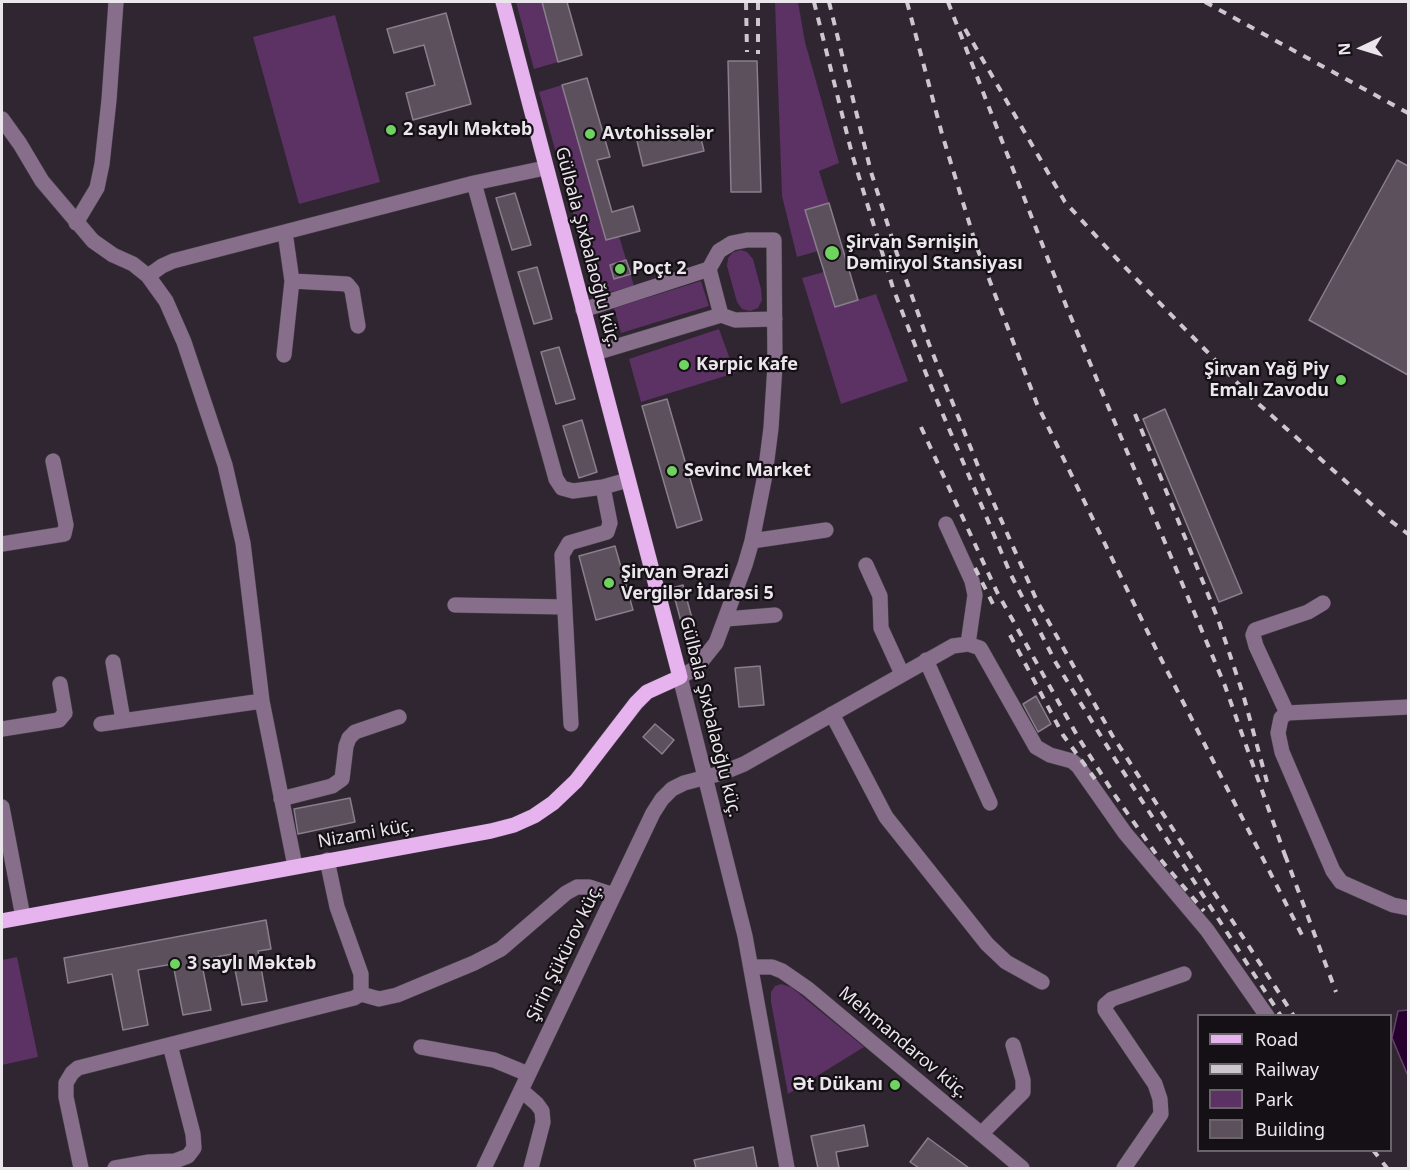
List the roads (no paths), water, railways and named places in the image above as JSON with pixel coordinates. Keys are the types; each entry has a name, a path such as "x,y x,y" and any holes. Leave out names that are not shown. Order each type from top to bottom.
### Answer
{"main road":[{"name":"Gülbala Şıxbalaoğlu küç.","path":"503,2 680,677"},
{"name":"Nizami küç.","path":"2,921 514,825 534,816 553,803 576,781 641,698 652,689 680,677"}],"street":[{"path":"76,223 97,188 102,164 116,2"},
{"path":"2,119 42,181 76,223 93,241 113,255 133,264 148,276 166,302 184,342 225,465 243,543 262,701 295,866"},
{"path":"148,276 172,261 474,183 545,168"},
{"path":"474,183 556,479 562,488 573,491 603,487 628,480"},
{"path":"284,354 292,281 285,232"},
{"path":"583,310 709,269 719,251 732,243 747,240 774,240 775,365 771,428 765,475 752,541 716,643 696,668 680,677"},
{"path":"709,269 721,315"},
{"path":"292,281 347,284 352,290 358,326"},
{"path":"595,354 721,315 735,320 775,319"},
{"path":"2,544 64,534 66,525 53,461"},
{"path":"571,724 561,555 569,543 607,531 610,523 603,487"},
{"path":"946,524 972,581 975,595 968,644 980,648 1036,747 1043,753 1072,761 1078,766 1125,833 1207,930 1266,1014"},
{"path":"752,541 826,530"},
{"path":"866,566 880,596 881,628 902,674"},
{"path":"1287,713 1253,635 1255,630 1308,612 1323,603"},
{"path":"454,604 564,607"},
{"path":"726,620 775,615"},
{"name":"Şirin Şükürov küç.","path":"484,1168 652,813 662,799 672,789 744,764 926,660 953,646 968,644"},
{"path":"926,660 990,803"},
{"path":"113,662 123,720"},
{"name":"Gülbala Şıxbalaoğlu küç.","path":"680,677 751,967 787,1168"},
{"path":"2,729 59,720 65,713 60,684"},
{"path":"101,724 262,701"},
{"path":"1408,707 1287,713 1281,718 1278,733 1282,752 1333,872 1341,882 1408,908"},
{"path":"832,714 886,817 987,944 1006,962 1042,982"},
{"path":"281,799 332,786 342,779 349,738 355,732 399,717"},
{"path":"2,807 23,917"},
{"path":"327,860 337,908 361,974 361,994"},
{"path":"81,1168 66,1097 66,1083 78,1068 361,994 379,999 397,995 474,963 501,949 566,893 577,887 589,887 614,895"},
{"name":"Mehmandarov küç.","path":"751,967 772,967 782,971 808,989 1022,1168"},
{"path":"1124,1168 1161,1114 1160,1099 1155,1084 1105,1010 1105,1005 1112,999 1184,974"},
{"path":"115,1168 148,1162 176,1165 194,1148 193,1134 170,1045"},
{"path":"981,1134 1023,1092 1023,1080 1013,1045"},
{"path":"421,1047 494,1060 528,1074"},
{"path":"521,1090 542,1111 543,1122 531,1168"}],"railway":[{"path":"746,2 747,52"},
{"path":"758,2 758,54"},
{"path":"814,2 852,154 893,288 930,384 1011,575 1056,663 1115,759 1280,1014"},
{"path":"829,2 871,172 898,257 929,344 984,481 1037,601 1112,735 1293,1014"},
{"path":"907,2 942,134 976,245 1037,404 1156,649 1304,939"},
{"path":"948,2 1067,308 1225,686 1287,861"},
{"path":"1205,2 1408,113"},
{"path":"965,29 1065,202 1253,399 1408,534"},
{"path":"1135,414 1218,619 1243,694 1267,782"},
{"path":"921,427 997,592 1078,737 1156,854 1204,911"},
{"path":"975,568 994,606"},
{"path":"1010,635 1063,735 1095,779"},
{"path":"1285,855 1336,992"},
{"path":"1375,1152 1387,1168"}],"place":[{"name":"2 saylı Məktəb","path":"391,130"},
{"name":"Avtohissələr","path":"590,134"},
{"name":"Şirvan Sərnişin Dəmiryol Stansiyası","path":"832,253"},
{"name":"Poçt 2","path":"620,269"},
{"name":"Kərpic Kafe","path":"684,365"},
{"name":"Şirvan Yağ Piy Emalı Zavodu","path":"1341,380"},
{"name":"Sevinc Market","path":"672,471"},
{"name":"Şirvan Ərazi Vergilər İdarəsi 5","path":"609,583"},
{"name":"3 saylı Məktəb","path":"175,964"},
{"name":"Ət Dükanı","path":"895,1085"}]}
